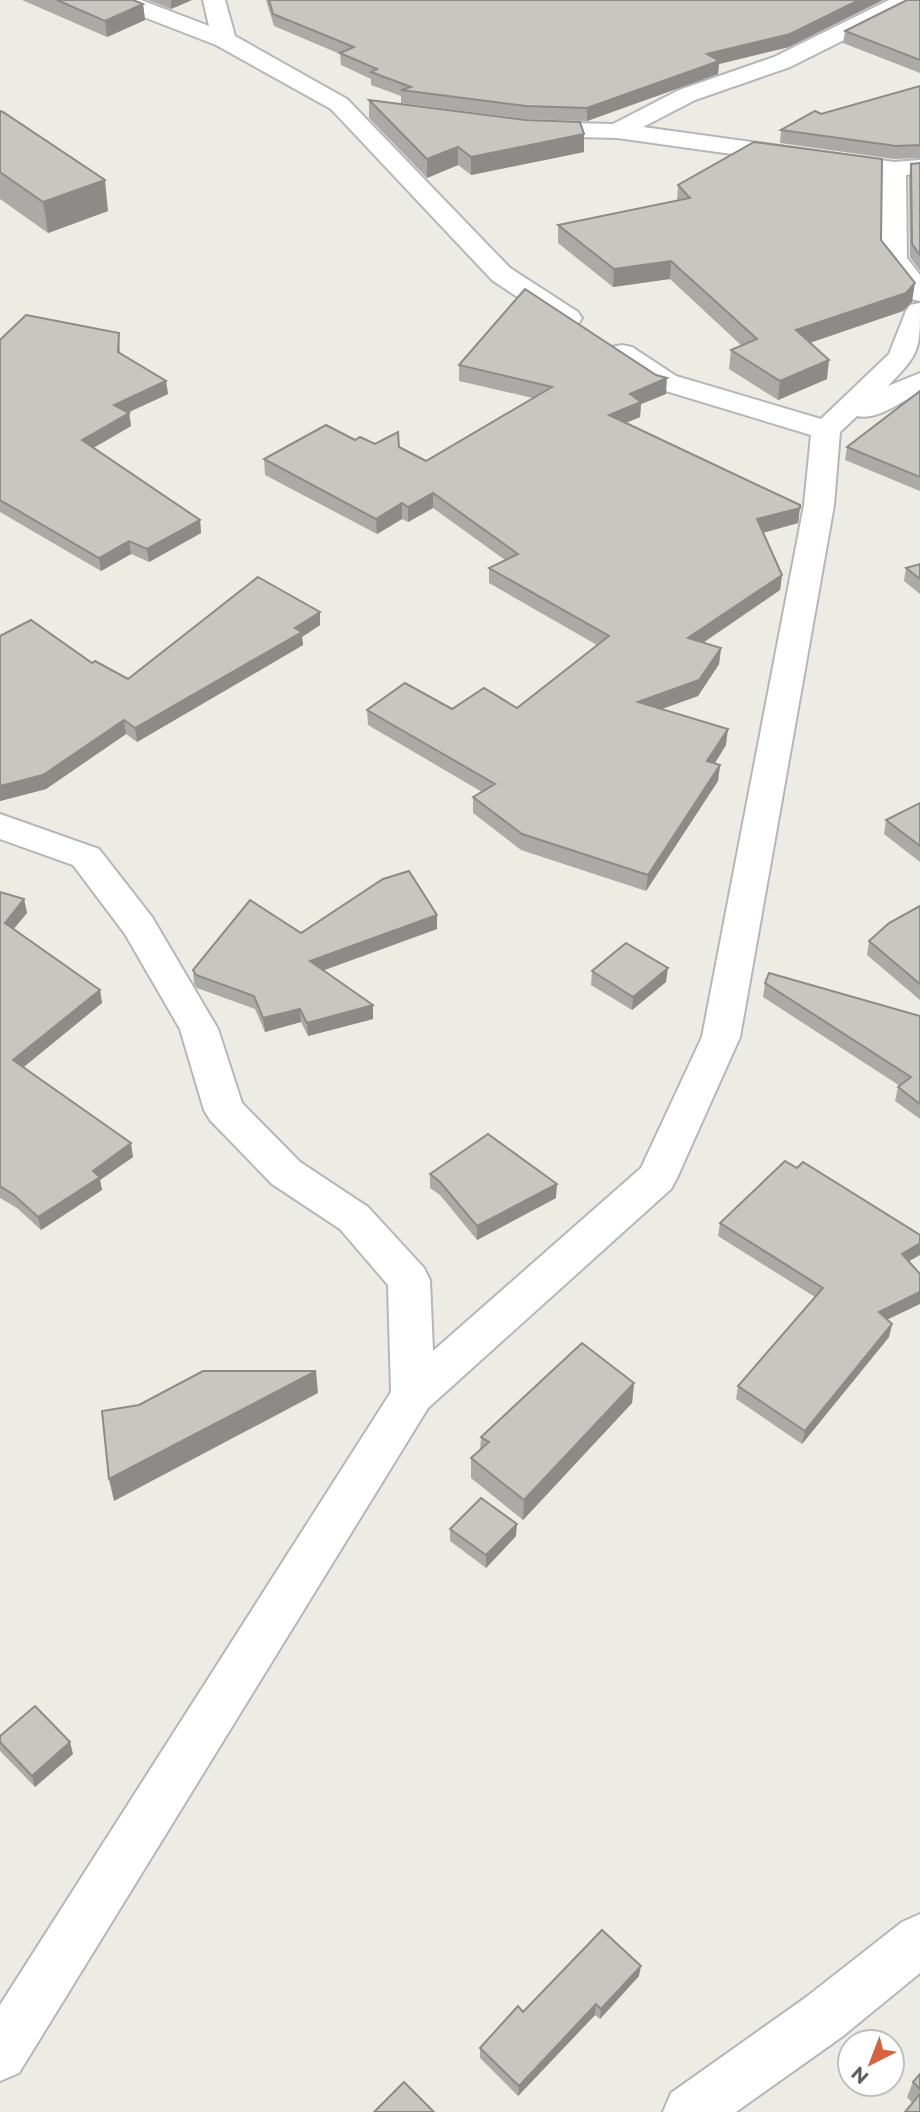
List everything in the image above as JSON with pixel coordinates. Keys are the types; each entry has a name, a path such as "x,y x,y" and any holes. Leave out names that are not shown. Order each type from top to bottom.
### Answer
{"street":[{"path":"121,0 224,40 339,104 501,274 666,382 826,430 920,381"},
{"path":"214,0 224,40"},
{"path":"617,131 687,95 782,62 906,0"},
{"path":"339,104 379,109"},
{"path":"512,128 617,131 894,169 920,166"},
{"path":"894,169 894,258 920,293"},
{"path":"0,2054 413,1395 657,1178 721,1037 819,505 826,430 902,357 920,311"},
{"path":"0,826 86,858 139,926 199,1030 223,1110 286,1173 354,1218 410,1280 413,1395"},
{"path":"690,2112 824,2017 920,1940"}],"building":[{"path":"57,0 133,0 143,4 105,21"},
{"path":"269,0 859,0 790,34 707,54 719,61 587,108 526,106 401,90 411,87 371,72 377,69 340,53 354,47 273,14"},
{"path":"907,0 920,0 920,60 845,31"},
{"path":"920,86 920,145 896,146 781,130 815,111 821,114"},
{"path":"369,100 526,120 580,122 584,134 471,157 458,147 427,159"},
{"path":"0,111 105,180 43,202 0,172"},
{"path":"754,142 882,159 881,240 915,283 906,293 796,330 829,360 780,381 731,350 757,339 671,261 614,269 558,225 690,198 678,185"},
{"path":"920,163 920,255 912,244 911,164"},
{"path":"525,289 656,375 667,378 630,394 641,402 609,415 800,505 800,508 757,519 782,575 688,638 721,648 699,680 638,702 728,729 707,761 720,765 648,875 522,834 473,797 495,784 367,710 405,683 452,709 484,688 517,708 609,636 489,568 518,554 433,493 408,507 402,503 376,519 264,459 326,425 355,440 360,437 375,444 398,432 399,447 426,461 552,387 459,365"},
{"path":"26,315 119,333 118,352 166,381 114,405 129,413 82,440 200,520 147,549 129,541 99,558 0,500 0,340"},
{"path":"920,391 920,477 847,447"},
{"path":"920,564 920,579 906,568"},
{"path":"258,577 320,612 295,628 302,632 135,728 124,720 43,775 0,786 0,636 31,620 92,663 95,661 128,679"},
{"path":"920,803 920,846 886,820"},
{"path":"409,871 437,915 310,961 373,1005 307,1023 300,1009 263,1018 254,996 196,975 193,970 250,900 301,933 383,879"},
{"path":"0,892 24,899 5,923 100,990 13,1060 131,1143 93,1171 100,1177 38,1217 0,1186"},
{"path":"920,906 920,984 869,941 889,923"},
{"path":"626,943 668,968 633,997 592,971"},
{"path":"769,973 920,1016 920,1104 898,1087 911,1077 765,983"},
{"path":"488,1134 557,1184 477,1226 430,1174"},
{"path":"785,1161 797,1168 803,1162 920,1235 920,1243 902,1254 920,1274 920,1292 879,1312 892,1324 805,1431 738,1386 823,1288 720,1223"},
{"path":"582,1343 634,1383 524,1500 471,1458 489,1442 481,1437"},
{"path":"203,1371 316,1371 109,1479 102,1411 139,1405"},
{"path":"481,1498 517,1524 486,1555 450,1529"},
{"path":"35,1706 70,1742 32,1776 0,1742 0,1736"},
{"path":"602,1930 641,1966 601,2009 596,2004 519,2086 480,2048 518,2006 523,2012"},
{"path":"920,2074 920,2089 913,2082"},
{"path":"404,2082 434,2112 374,2112"},
{"path":"920,2094 920,2112 905,2112"}]}
